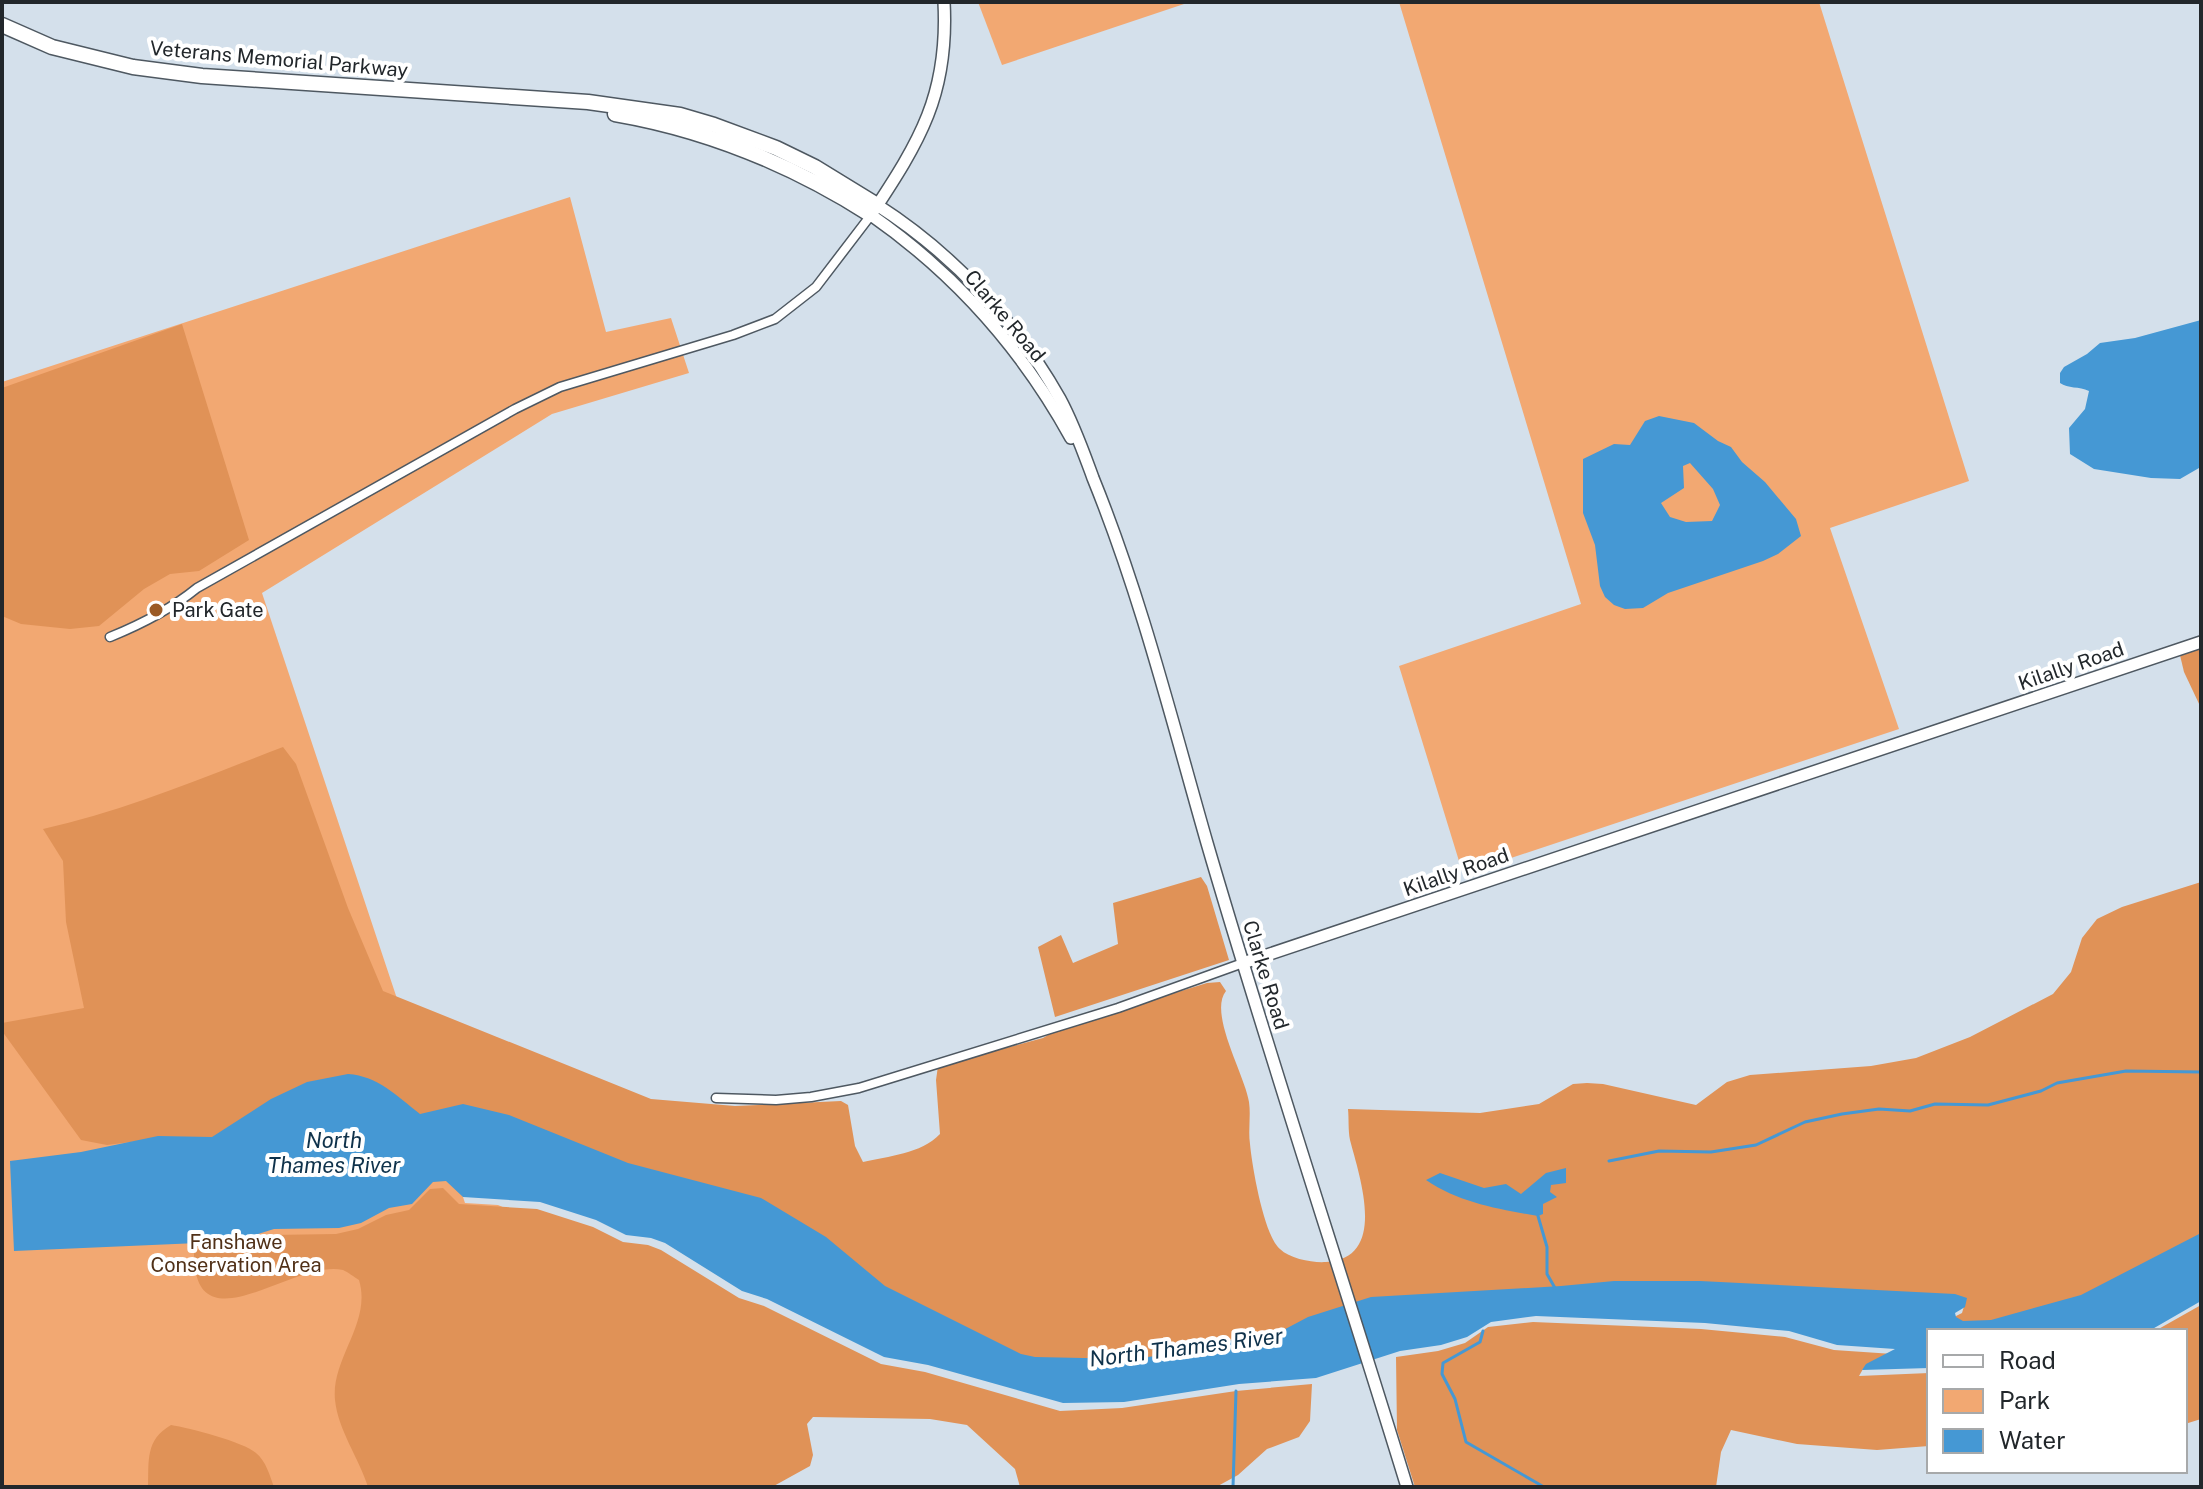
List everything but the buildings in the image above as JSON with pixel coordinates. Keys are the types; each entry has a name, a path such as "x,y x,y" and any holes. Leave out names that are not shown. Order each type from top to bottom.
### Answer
{"highway":[{"name":"Veterans Memorial Parkway","path":"2,25 52,47 133,67 258,81 497,95 560,102 677,126 738,146 874,210"}],"main road":[{"path":"874,210 929,118 943,65 944,2"},
{"name":"Clarke Road","path":"874,210 941,270 1000,333 1054,406 1091,473 1130,579 1243,963 1407,1487"},
{"name":"Kilally Road","path":"1243,963 2201,642"}],"street":[{"path":"110,637 172,608 197,588 515,409 560,387 733,335 775,319 816,287 874,210"},
{"name":"Kilally Road","path":"716,1098 776,1100 859,1088 1118,1008 1243,963"}],"green space":[{"path":"978,2 1190,2 1002,65"},
{"path":"1399,2 1819,2 1969,481 1830,528 1899,729 1463,874 1399,666 1581,604"},
{"name":"Fanshawe Conservation Area","path":"570,197 606,332 671,318 689,373 552,414 262,593 465,1203 498,1205 516,1213 560,1487 2,1487 2,382"},
{"path":"182,324 249,540 199,571 170,574 144,589 99,626 70,629 21,624 2,616 2,388"},
{"path":"2201,645 2201,708 2184,672 2179,651"},
{"path":"283,747 296,764 348,908 383,991 651,1099 735,1106 841,1101 848,1105 855,1146 863,1162 914,1150 940,1134 936,1080 938,1066 1043,1038 1058,1029 1207,983 1220,982 1226,991 1221,1014 1249,1102 1253,1168 1269,1230 1274,1242 1284,1252 1315,1262 1345,1257 1358,1247 1364,1231 1363,1193 1350,1140 1348,1109 1480,1113 1539,1104 1573,1084 1587,1083 1696,1105 1727,1082 1750,1075 1871,1066 1916,1058 1970,1037 2053,994 2071,972 2082,938 2097,919 2122,907 2201,882 2201,1235 2078,1300 1988,1324 1960,1326 1952,1318 1962,1313 1965,1303 1697,1285 1271,1339 1127,1363 1032,1362 417,1118 208,1140 155,1139 107,1145 81,1140 2,1031 2,1023 84,1008 66,922 63,861 43,829 134,803"},
{"path":"1201,877 1207,886 1229,960 1055,1017 1038,947 1061,935 1073,963 1118,944 1113,903"},
{"path":"443,1188 459,1204 537,1209 593,1227 623,1242 661,1250 739,1298 764,1306 881,1364 925,1372 1060,1411 1122,1408 1236,1391 1312,1384 1310,1421 1299,1437 1267,1449 1238,1475 1216,1487 1020,1487 1015,1469 967,1425 930,1419 813,1417 807,1424 813,1455 810,1466 772,1487 368,1487 340,1422 335,1400 339,1370 360,1311 362,1296 359,1280 343,1270 322,1270 249,1294 227,1298 210,1295 198,1280 194,1250 239,1246 271,1235 336,1234 358,1229 386,1215 409,1210 430,1189"},
{"path":"2201,1305 2201,1419 2187,1423 2187,1329 2159,1329"},
{"path":"1533,1322 1701,1329 1785,1337 1834,1350 1893,1354 1863,1369 1859,1376 1927,1373 1927,1446 1877,1450 1797,1444 1731,1430 1721,1452 1716,1487 1415,1487 1397,1430 1396,1357 1438,1351 1465,1343 1488,1327"},
{"path":"171,1425 216,1436 250,1449 262,1460 274,1487 148,1487 150,1452 157,1437"}],"water":[{"path":"2201,320 2199,468 2180,479 2151,478 2094,469 2070,454 2069,428 2085,409 2089,391 2060,383 2060,373 2064,367 2100,343 2135,338"},
{"path":"1659,416 1694,423 1731,447 1796,519 1801,536 1763,561 1668,593 1643,608 1625,609 1614,605 1605,597 1600,586 1595,545 1583,513 1583,459 1614,444 1630,445 1645,421","holes":["1690,463 1713,489 1720,505 1712,521 1686,522 1670,517 1661,503 1684,488 1683,466"]},
{"name":"North Thames River","path":"348,1074 359,1076 378,1083 420,1114 463,1104 509,1115 628,1163 761,1198 826,1237 885,1286 1021,1354 1035,1357 1131,1359 1180,1353 1210,1343 1274,1335 1308,1317 1371,1297 1614,1281 1700,1281 1955,1294 1967,1298 1965,1307 1955,1313 1956,1317 1963,1321 1991,1320 2081,1295 2201,1233 2201,1301 2152,1329 1927,1329 1927,1368 1862,1370 1866,1364 1895,1349 1837,1345 1789,1331 1705,1323 1536,1316 1491,1322 1467,1337 1441,1345 1400,1351 1316,1378 1239,1384 1124,1402 1063,1403 928,1365 884,1357 767,1299 742,1291 665,1243 626,1235 596,1220 540,1202 463,1197 446,1181 433,1182 412,1204 389,1208 361,1223 339,1228 274,1229 242,1239 198,1243 14,1251 10,1161 81,1152 158,1136 212,1137 271,1099 307,1082"},
{"path":"1566,1168 1566,1183 1551,1185 1550,1192 1557,1197 1543,1204 1543,1214 1538,1216 1466,1200 1426,1180 1440,1173 1484,1188 1506,1184 1521,1194 1546,1173"}],"waterway":[{"path":"1609,1161 1659,1151 1711,1152 1756,1145 1805,1122 1842,1114 1879,1109 1910,1111 1935,1104 1988,1105 2041,1091 2057,1083 2126,1071 2201,1072"},
{"path":"1538,1216 1547,1247 1547,1274 1555,1288"},
{"path":"1483,1331 1480,1342 1443,1363 1442,1374 1455,1399 1466,1442 1544,1487"},
{"path":"1233,1487 1236,1391"}],"place":[{"name":"Park Gate","path":"156,610"}]}
